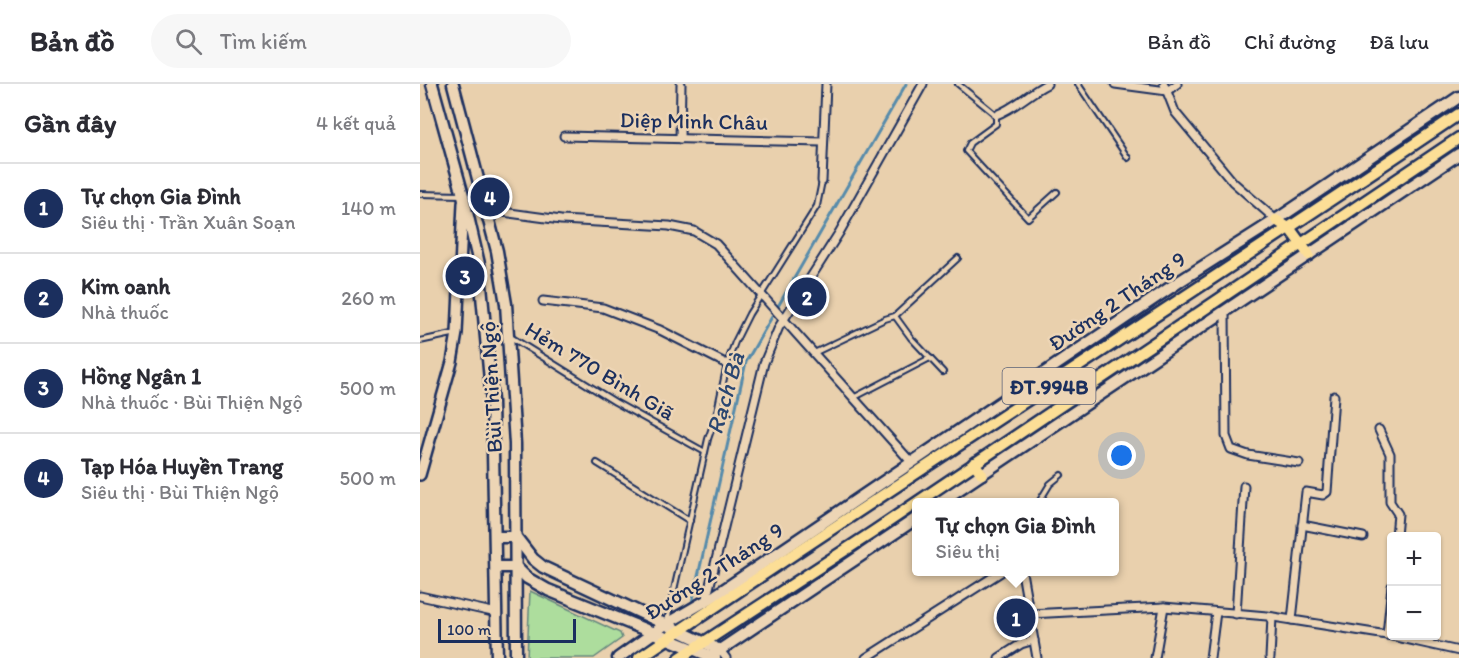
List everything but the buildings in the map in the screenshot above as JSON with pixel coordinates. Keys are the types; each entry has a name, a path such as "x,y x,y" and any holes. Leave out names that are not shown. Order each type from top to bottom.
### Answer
{"main road":[{"name":"Bùi Thiện Ngộ","path":"432,84 463,195 479,264 487,328 492,401 497,658"},
{"name":"Bùi Thiện Ngộ","path":"453,84 487,210 503,283 515,444 516,658"},
{"name":"Đường 2 Tháng 9","path":"639,658 962,436 1170,288 1459,98"},
{"name":"Đường 2 Tháng 9","path":"618,658 911,462 962,436 1290,228 1459,114"},
{"name":"ĐT.994B","path":"921,498 1459,138"},
{"name":"ĐT.994B","path":"949,498 1459,154"},
{"path":"1276,220 1290,228 1309,255"},
{"path":"974,463 982,474"},
{"name":"ĐT.994B","path":"680,658 912,504"},
{"path":"716,656 912,521"},
{"path":"496,537 516,537 533,559 543,567 704,642 716,656"},
{"path":"496,567 516,567 527,578 548,590 716,656"}],"street":[{"path":"680,139 681,84"},
{"path":"822,181 826,84"},
{"path":"706,601 764,363 784,320 839,233 923,84"},
{"path":"996,115 1013,109 1027,95 1047,84"},
{"path":"1115,84 1165,87 1177,84"},
{"path":"1165,87 1175,112 1233,182 1276,220"},
{"name":"Diệp Minh Châu","path":"564,136 823,142"},
{"name":"Bùi Thiện Ngộ","path":"420,476 452,362 457,333 463,195"},
{"path":"487,210 561,220 669,226 694,231 716,244 911,462"},
{"path":"543,301 603,308 660,330 728,364"},
{"path":"1225,311 1226,436 1231,448 1248,455 1299,463"},
{"path":"1292,620 1306,492 1323,495 1327,492 1334,396"},
{"path":"1379,430 1390,454 1390,502 1398,514 1396,532"},
{"path":"1236,614 1244,486"},
{"path":"1302,525 1363,537"},
{"path":"866,658 995,576"},
{"path":"1023,576 1038,658"},
{"path":"420,596 496,613"},
{"path":"1030,614 1164,608 1272,617 1387,635"},
{"path":"1155,658 1164,608"},
{"path":"1210,658 1215,612"},
{"path":"1270,658 1272,617"},
{"path":"999,658 1021,644 1034,640"},
{"path":"1410,640 1459,651"}],"lane":[{"path":"958,84 996,115 996,124 970,143 966,151 1028,218 1057,192"},
{"path":"1078,84 1128,158"},
{"path":"666,624 705,452 728,364 740,333 761,295 817,206 822,181"},
{"path":"420,194 463,195"},
{"path":"813,353 896,316 958,258"},
{"path":"896,316 943,372"},
{"path":"420,341 457,333"},
{"name":"Hẻm 770 Bình Giã","path":"508,336 615,402 705,452"},
{"path":"854,398 930,358"},
{"path":"597,463 690,521"},
{"path":"1041,498 1050,483 1061,475"}],"green space":[{"path":"530,591 620,633 622,638 594,658 527,658"}],"waterway":[{"name":"Rạch Bà","path":"692,603 746,362 906,84"}],"place":[{"name":"Tạp Hóa Huyền Trang","path":"490,197"},
{"name":"Hồng Ngân 1","path":"465,276"},
{"name":"Kim oanh","path":"807,297"},
{"name":"Tự chọn Gia Đình","path":"1016,618"}]}
